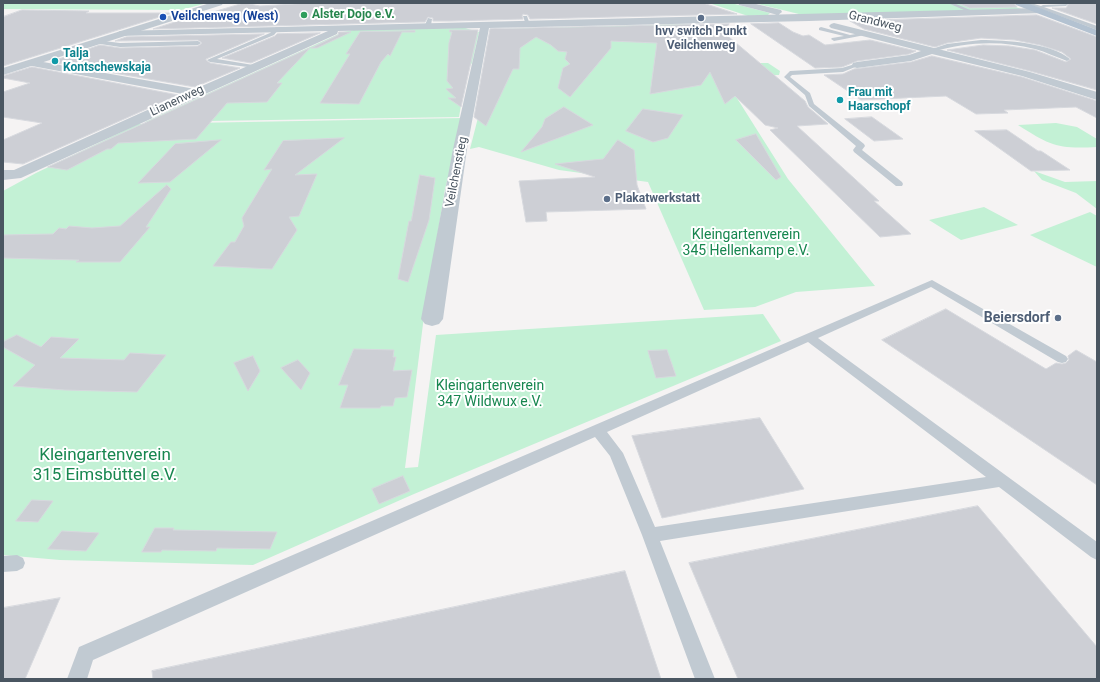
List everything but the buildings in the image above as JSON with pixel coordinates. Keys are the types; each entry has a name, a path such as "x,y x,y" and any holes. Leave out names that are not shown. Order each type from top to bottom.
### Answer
{"main road":[{"path":"1019,3 1078,18 1097,27"},
{"path":"1039,7 1097,33"}],"street":[{"path":"3,72 218,3"},
{"name":"Grandweg","path":"742,3 1047,80 1097,96"},
{"path":"120,34 346,27 429,22 483,25 527,21 626,19 805,19 975,13 1039,7"},
{"name":"Veilchenstieg","path":"432,319 460,149 485,29 483,25"},
{"name":"Lianenweg","path":"6,175 16,175 253,67 346,27"},
{"path":"857,65 911,58 932,50"},
{"path":"32,63 196,93"}],"lane":[{"path":"950,3 975,13"},
{"path":"1027,3 1097,27"},
{"path":"1039,7 1066,5"},
{"path":"253,67 210,60 272,34 276,29"},
{"path":"821,29 852,36"},
{"path":"834,39 867,34"},
{"path":"96,42 120,45 198,43"},
{"path":"932,50 942,45 996,42 1042,48 1068,59"},
{"path":"857,65 843,70 790,73 787,77 808,94 811,105 861,146 857,150 899,184"},
{"path":"77,679 86,654 932,284 1062,359"},
{"path":"809,337 1097,552"},
{"path":"598,430 616,453 650,535 705,679"},
{"path":"650,535 1001,481"}],"green space":[{"path":"3,3 207,3 181,10 3,9"},
{"path":"709,3 731,3 770,13 768,15 748,16"},
{"path":"754,3 1005,3 1024,10 807,16"},
{"name":"Kleingartenverein 345 Hellenkamp e.V.","path":"690,24 704,45 757,63 768,63 780,71 779,75 723,76 788,179 875,286 796,292 755,307 704,310 648,182 559,170 479,147 470,149 483,98 491,31 502,29"},
{"path":"465,28 479,32 472,63 467,70 459,117 145,122 343,32 358,29"},
{"path":"463,118 445,189 424,316 405,468 418,467 436,335 763,314 781,341 414,494 253,565 60,560 3,555 3,191 36,173 138,124"},
{"path":"1056,123 1077,127 1097,139 1097,147 1055,145 1039,138 1018,125"},
{"path":"1034,171 1065,182 1097,181 1097,209 1076,193 1042,180"},
{"path":"984,207 1018,225 961,240 929,220"},
{"path":"1090,212 1097,216 1097,267 1030,235"}],"place":[{"name":"Alster Dojo e.V.","path":"304,15"},
{"name":"Veilchenweg (West)","path":"163,17"},
{"name":"hvv switch Punkt Veilchenweg","path":"701,18"},
{"name":"Talja Kontschewskaja","path":"55,61"},
{"name":"Frau mit Haarschopf","path":"840,100"},
{"name":"Plakatwerkstatt","path":"607,199"},
{"name":"Beiersdorf","path":"1058,318"}],"park label":[{"name":"Kleingartenverein 347 Wildwux e.V.","path":"490,394"},
{"name":"Kleingartenverein 315 Eimsbüttel e.V.","path":"105,466"}]}
